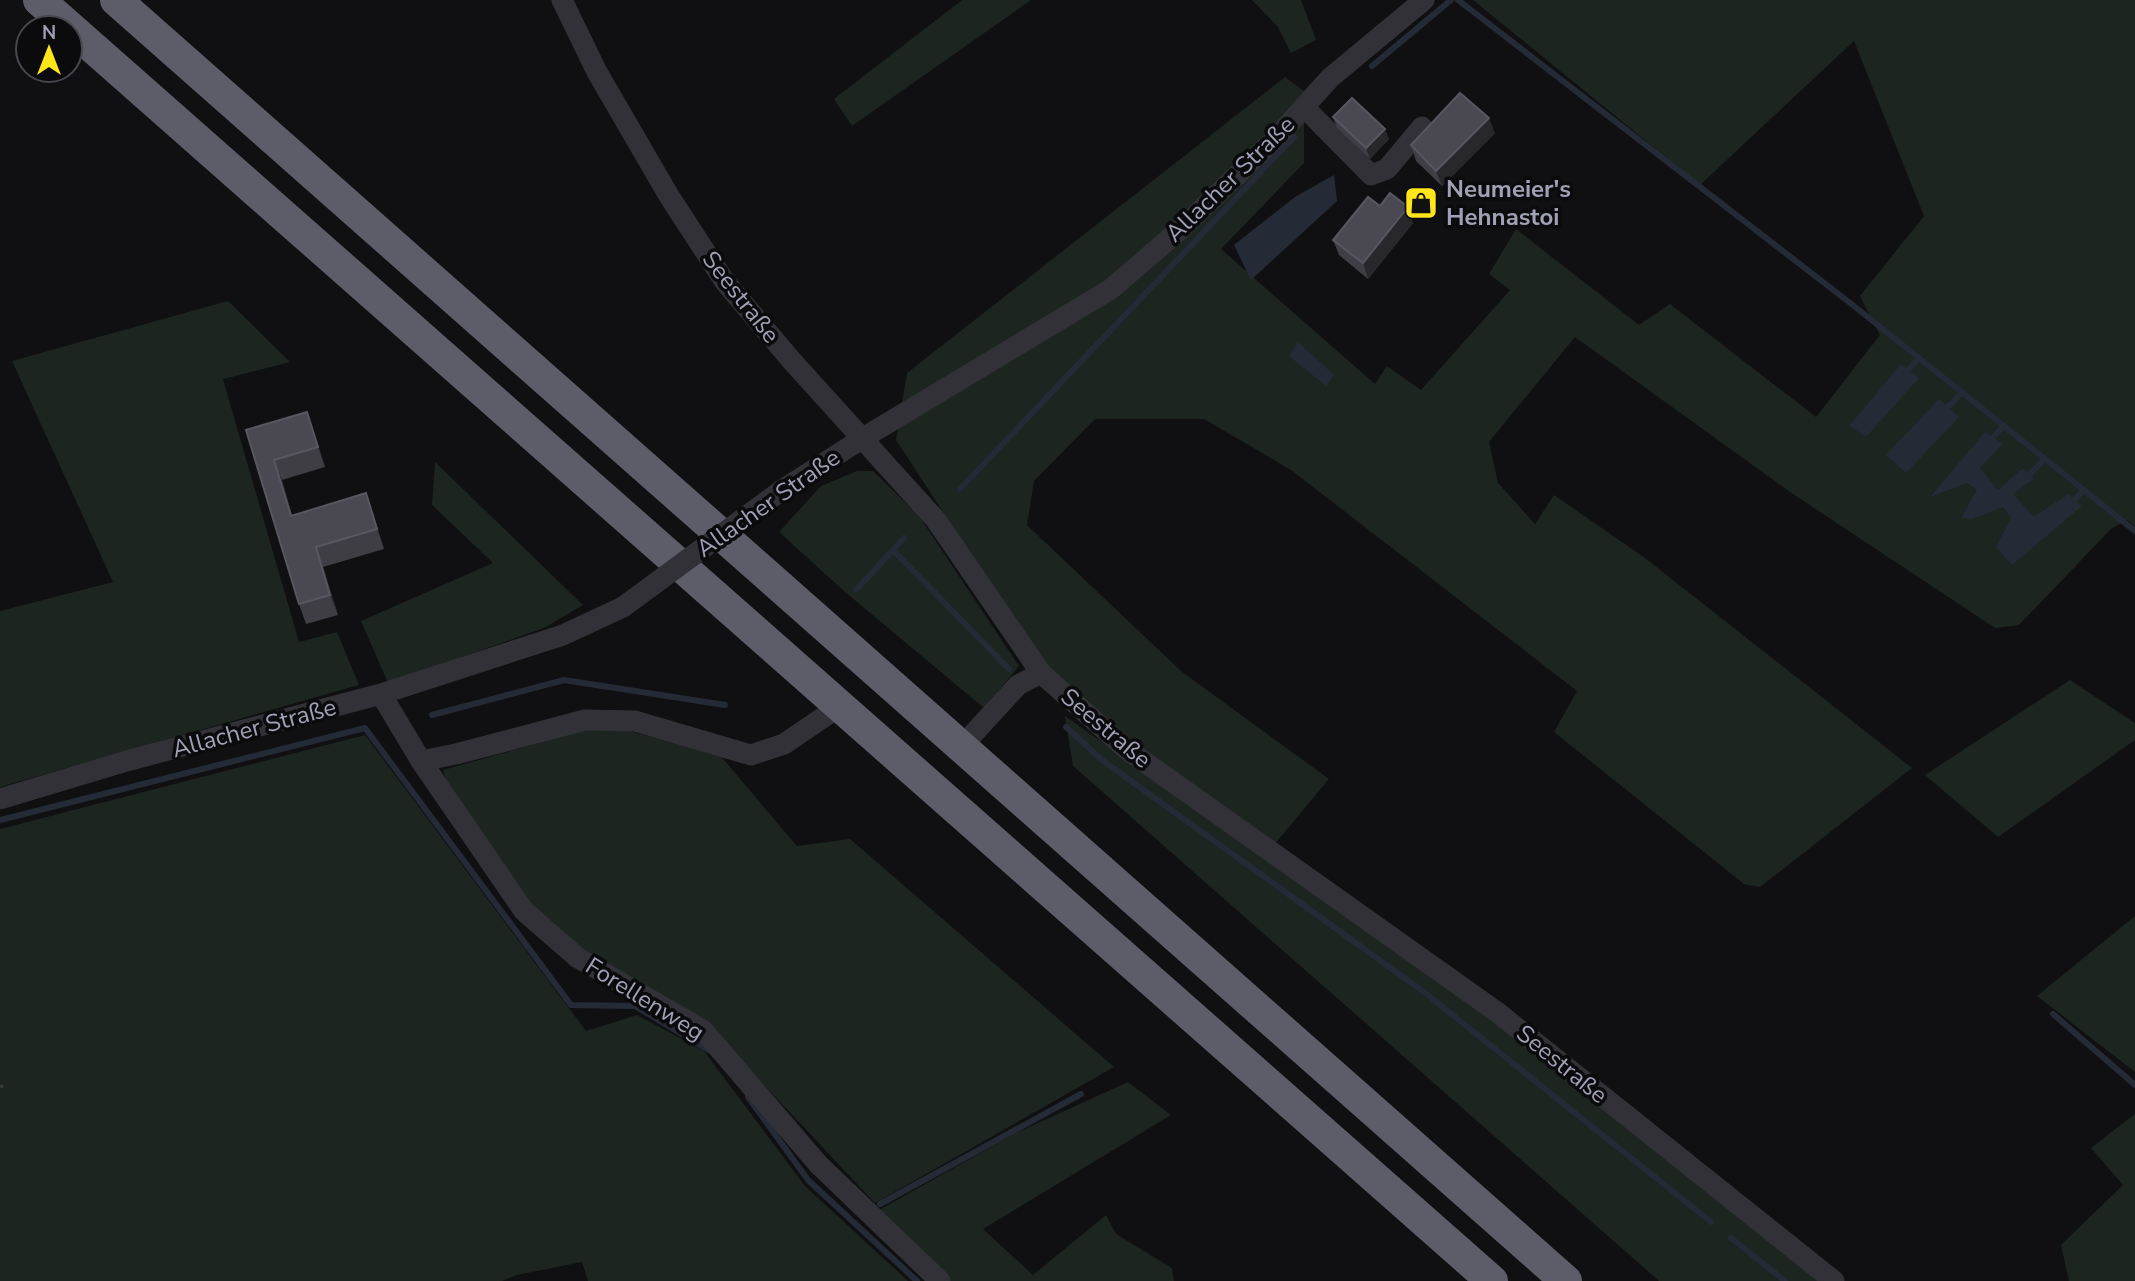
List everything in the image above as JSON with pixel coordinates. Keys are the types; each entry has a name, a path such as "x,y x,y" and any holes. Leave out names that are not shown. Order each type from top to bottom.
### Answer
{"highway":[{"path":"39,0 1492,1281"},
{"path":"116,0 1566,1281"}],"street":[{"name":"Seestraße","path":"562,0 597,72 662,185 725,282 792,362 936,520 1041,673 1125,748 1497,1012 1834,1281"},
{"name":"Allacher Straße","path":"0,799 130,760 381,694 563,635 623,607 782,490 863,438 1111,289 1184,226 1276,138 1330,78 1424,0"},
{"path":"1304,107 1371,175 1387,169 1422,127"},
{"path":"962,746 1018,685 1041,673"},
{"name":"Forellenweg","path":"381,694 421,761 524,911 578,958 703,1030 819,1166 940,1281"},
{"path":"421,761 585,720 635,721 751,755 784,744 840,706"}],"shaded area":[{"path":"962,0 1031,0 852,126 834,99"},
{"path":"1252,0 1301,0 1316,40 1291,53 1278,27"},
{"path":"1473,0 2135,0 2135,527 2127,520 2111,529 2019,625 1995,628 1793,494 1575,337 1489,442 1498,483 1535,524 1554,495 1645,558 1912,768 1760,887 1744,884 1554,732 1577,691 1291,470 1204,419 1095,419 1034,481 1027,525 1181,671 1329,779 1274,845 1130,743 1047,671 896,440 907,373 1285,77 1304,91 1304,163 1221,249 1375,384 1387,366 1421,390 1510,290 1489,274 1516,229 1639,325 1670,304 1816,417 1880,335 1860,296 1924,216 1854,41 1700,185"},
{"path":"1334,175 1337,201 1251,280 1234,245 1295,197"},
{"path":"228,301 290,362 223,379 299,642 337,632 359,685 0,787 0,611 113,582 12,361"},
{"path":"1298,342 1334,375 1326,386 1289,356"},
{"path":"1901,364 1919,378 1866,437 1849,426"},
{"path":"1939,399 1959,417 1906,473 1886,455"},
{"path":"1985,432 2003,444 1980,468 1998,490 2023,468 2034,479 2013,494 2034,517 2068,494 2082,506 2012,565 1996,547 2011,518 2003,507 1972,519 1961,518 1977,490 1967,483 1930,497"},
{"path":"435,462 583,605 544,628 388,683 361,621 493,563 432,505"},
{"path":"857,471 873,471 919,516 1019,666 984,708 845,592 779,532 821,486"},
{"path":"2070,680 2135,723 2135,740 1998,837 1925,775"},
{"path":"1065,716 1447,985 1821,1281 1659,1281 1073,766"},
{"path":"596,727 629,731 719,754 797,846 850,839 1114,1067 875,1203 705,1022 582,955 534,909 452,798 443,770"},
{"path":"365,735 586,1031 637,1015 704,1051 805,1186 908,1281 588,1281 582,1262 517,1275 502,1281 0,1281 0,829"},
{"path":"2135,916 2135,1072 2037,996"},
{"path":"1128,1082 1171,1115 983,1229 1033,1275 1106,1215 1116,1234 1172,1268 1174,1281 948,1281 879,1210 1016,1133"},
{"path":"2135,1114 2135,1281 2069,1281 2061,1245 2123,1185 2091,1148"}],"building":[{"path":"1460,93 1489,118 1436,171 1411,145"},
{"path":"1352,98 1385,129 1366,148 1333,117"},
{"path":"1390,193 1408,207 1363,263 1333,240 1368,197 1380,206"},
{"path":"307,412 318,447 274,460 291,516 366,493 377,529 316,547 330,595 299,604 246,430"}],"waterway":[{"path":"1372,66 1451,0"},
{"path":"1458,0 1854,306 2135,531"},
{"path":"960,489 1294,137"},
{"path":"1908,370 1919,358"},
{"path":"1948,407 1962,392"},
{"path":"1993,437 2004,426"},
{"path":"2030,474 2045,459"},
{"path":"2074,500 2084,490"},
{"path":"856,590 904,538"},
{"path":"893,550 1009,669"},
{"path":"432,715 564,680 725,705"},
{"path":"1066,727 1102,760 1424,992 1711,1222"},
{"path":"0,820 365,728 571,1005 635,1006 710,1051"},
{"path":"2053,1014 2135,1085"},
{"path":"880,1204 1081,1094"},
{"path":"748,1097 808,1180 917,1281"},
{"path":"1731,1238 1785,1281"}],"place":[{"name":"Neumeier's Hehnastoi","path":"1421,203"}]}
